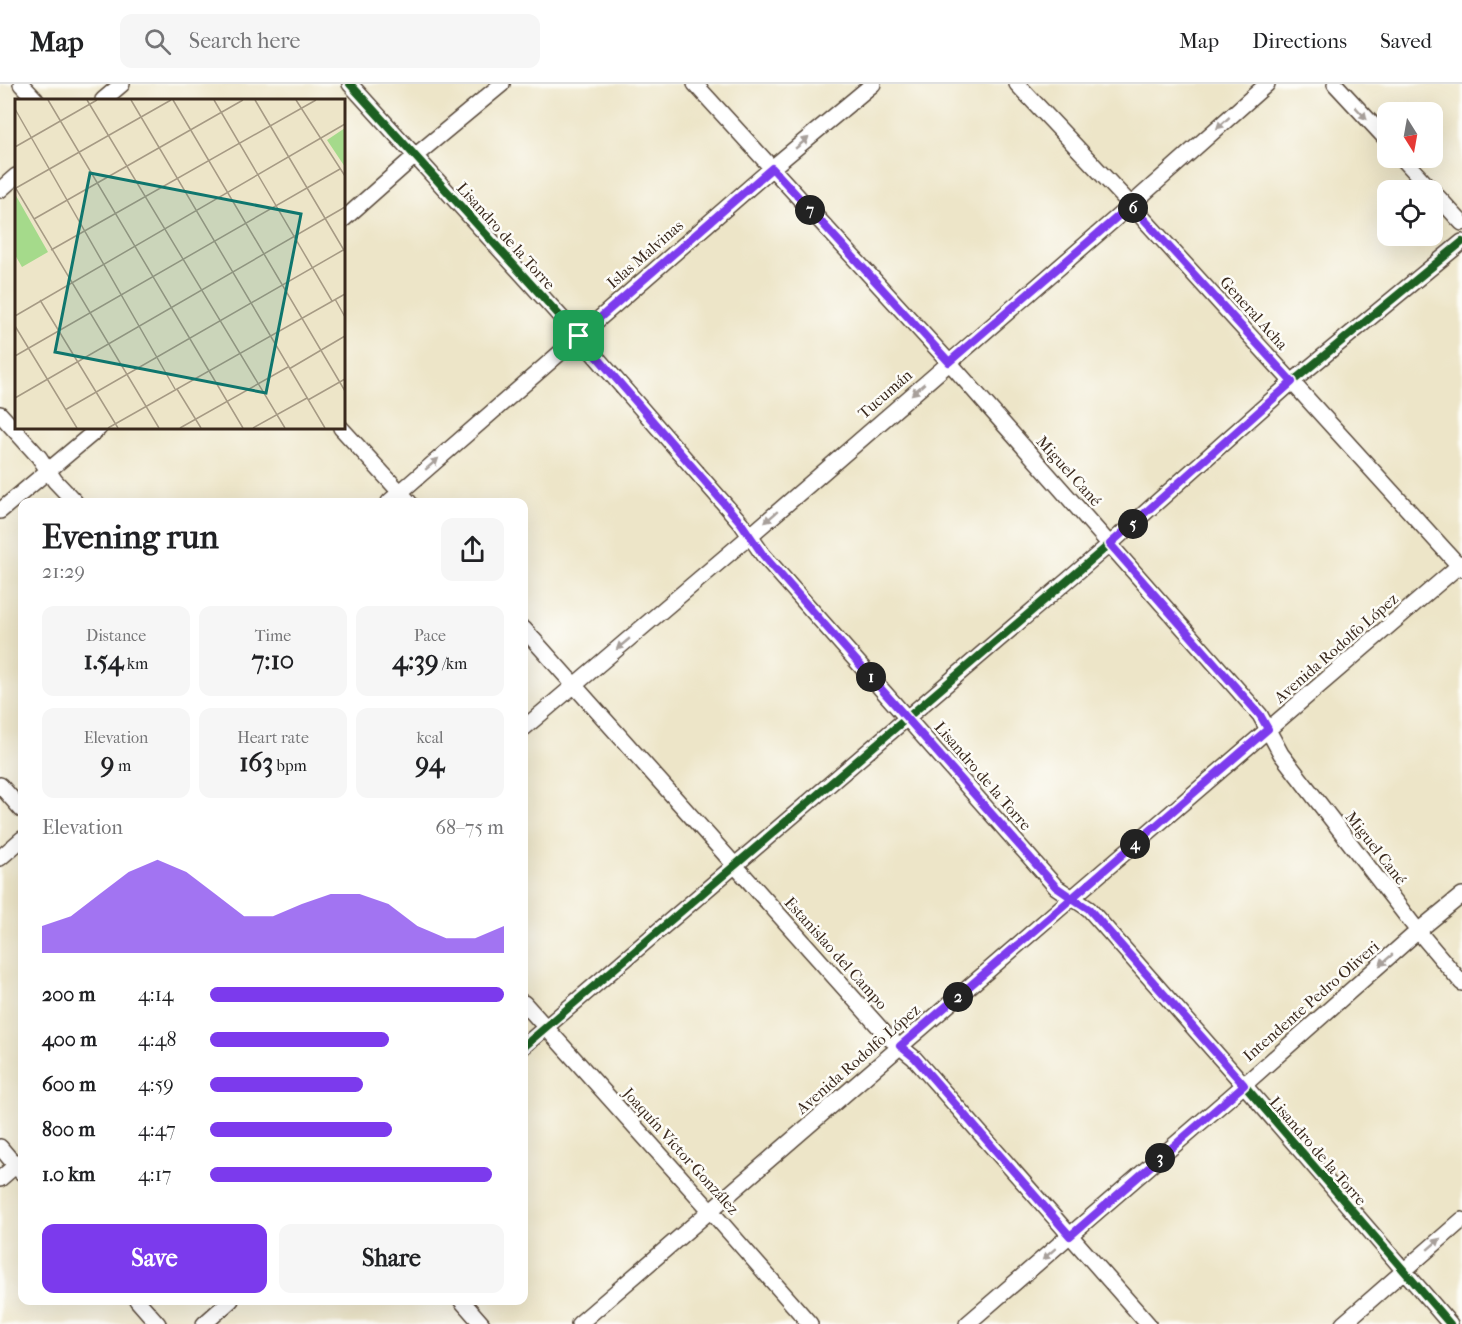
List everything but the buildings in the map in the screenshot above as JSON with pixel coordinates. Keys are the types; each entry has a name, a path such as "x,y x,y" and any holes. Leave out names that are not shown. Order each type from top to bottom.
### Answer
{"street":[{"path":"21,84 35,99"},
{"path":"105,99 122,84"},
{"name":"Lisandro de la Torre","path":"350,84 579,336 751,535 763,555 1056,887 1089,909 1450,1324"},
{"path":"345,218 502,84"},
{"name":"Miguel Cané","path":"695,84 949,362 1260,715 1281,754 1418,931 1462,983"},
{"name":"Islas Malvinas","path":"400,498 579,336 772,168 873,84"},
{"name":"General Acha","path":"1017,84 1131,205 1461,566"},
{"name":"Tucumán","path":"528,725 751,535 1267,84"},
{"path":"1335,84 1377,129"},
{"path":"1411,168 1462,223"},
{"path":"0,190 15,177"},
{"path":"528,1042 1110,544 1292,382 1462,242"},
{"path":"0,414 39,457 71,498"},
{"path":"0,511 98,429"},
{"path":"342,429 398,498"},
{"name":"Avenida Rodolfo López","path":"579,1324 1268,729 1461,566"},
{"name":"Estanislao del Campo","path":"528,633 888,1038 915,1058 1148,1324"},
{"path":"0,785 18,805"},
{"path":"0,858 18,842"},
{"name":"Intendente Pedro Oliveri","path":"967,1324 1462,894"},
{"name":"Joaquín Víctor González","path":"528,1008 810,1324"},
{"path":"0,1147 18,1164"},
{"path":"0,1179 18,1167"},
{"path":"1343,1324 1462,1220"},
{"path":"142,1305 159,1324"},
{"path":"204,1324 225,1305"},
{"path":"466,1305 483,1324"}],"cycle path":[{"path":"350,84 578,336 741,523 763,555 1056,887 1089,909 1450,1324"},
{"path":"528,1043 1110,544 1292,382 1462,242"}],"route":[{"path":"579,336 741,523 763,555 1056,887 1072,898 900,1046 915,1058 1070,1236 1244,1085 1089,909 1072,898 1268,729 1260,715 1110,544 1292,382 1131,205 949,362 772,168 579,336"}]}
